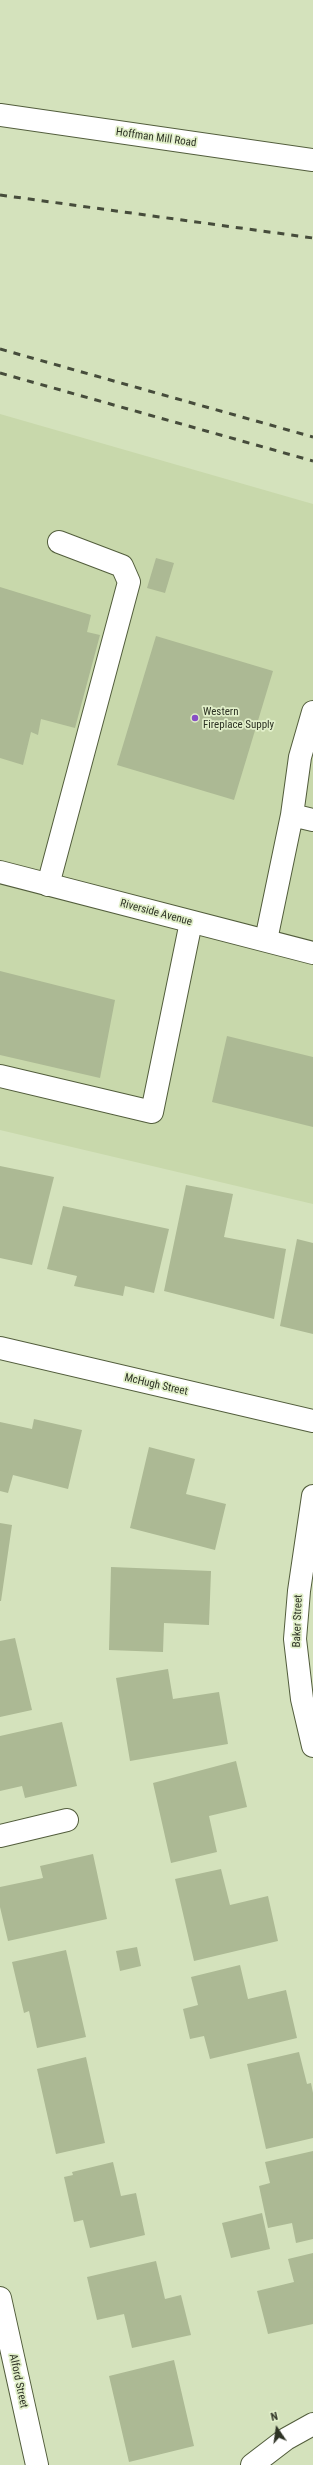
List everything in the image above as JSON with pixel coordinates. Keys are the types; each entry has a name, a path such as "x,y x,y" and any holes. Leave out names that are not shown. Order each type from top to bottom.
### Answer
{"street":[{"name":"Hoffman Mill Road","path":"0,114 313,160"},
{"path":"48,885 129,582 122,566 59,542"},
{"path":"266,940 303,817 300,757 313,712"},
{"name":"Riverside Avenue","path":"0,872 313,953"},
{"path":"0,1076 152,1112 191,922"},
{"name":"McHugh Street","path":"0,1348 313,1421"},
{"name":"Baker Street","path":"313,1496 299,1591 295,1639 302,1699 313,1746"},
{"path":"0,1836 68,1820"},
{"name":"Alford Street","path":"0,2298 37,2465"},
{"path":"252,2465 286,2440 313,2424"}],"shaded area":[{"path":"0,414 313,504 313,1204 0,1130"}],"building":[{"path":"156,558 174,563 165,593 147,588"},
{"path":"0,587 91,615 87,632 100,635 75,728 41,719 38,735 31,732 23,765 0,758"},
{"name":"Western Fireplace Supply","path":"156,636 273,671 234,800 117,765"},
{"path":"0,971 115,1000 100,1078 0,1055"},
{"path":"227,1036 313,1057 313,1127 212,1102"},
{"path":"0,1166 54,1177 32,1265 0,1258"},
{"path":"186,1185 233,1194 224,1237 286,1249 274,1319 164,1291"},
{"path":"63,1206 169,1229 154,1293 125,1286 123,1296 74,1286 77,1276 47,1269"},
{"path":"297,1239 313,1243 313,1334 280,1326"},
{"path":"34,1419 82,1430 68,1489 13,1475 8,1493 0,1491 0,1422 32,1429"},
{"path":"149,1447 195,1459 186,1494 226,1504 215,1550 130,1528"},
{"path":"0,1523 12,1525 1,1601 0,1601"},
{"path":"111,1567 211,1571 209,1625 164,1623 163,1652 109,1650"},
{"path":"15,1638 32,1710 0,1717 0,1641"},
{"path":"168,1669 173,1699 219,1692 228,1744 130,1761 116,1678"},
{"path":"62,1722 77,1786 25,1798 22,1786 0,1791 0,1736"},
{"path":"236,1761 247,1807 209,1816 217,1852 171,1863 153,1783"},
{"path":"93,1854 107,1919 8,1941 0,1907 0,1887 43,1878 40,1866"},
{"path":"221,1869 230,1905 268,1896 278,1941 194,1961 175,1879"},
{"path":"137,1947 141,1966 120,1971 116,1951"},
{"path":"66,1950 86,2037 37,2048 29,2011 24,2013 12,1962"},
{"path":"240,1965 248,1999 286,1990 297,2038 210,2059 204,2036 190,2039 183,2009 198,2005 191,1977"},
{"path":"299,2052 307,2084 311,2083 313,2093 313,2138 266,2149 247,2064"},
{"path":"86,2057 105,2143 56,2154 37,2069"},
{"path":"313,2151 313,2239 296,2243 292,2223 268,2228 259,2186 270,2183 265,2162"},
{"path":"113,2162 121,2196 136,2193 145,2235 90,2248 83,2220 74,2222 64,2177 73,2175 72,2172"},
{"path":"262,2213 270,2249 231,2258 222,2223"},
{"path":"313,2253 313,2324 268,2334 257,2291 294,2282 288,2259"},
{"path":"156,2261 165,2299 181,2295 191,2335 132,2348 124,2314 97,2320 87,2277"},
{"path":"174,2360 194,2446 129,2462 109,2376"}],"railway":[{"path":"0,195 313,238"},
{"path":"0,349 313,437"},
{"path":"0,373 313,461"}],"place":[{"name":"Western Fireplace Supply","path":"195,718"}]}
